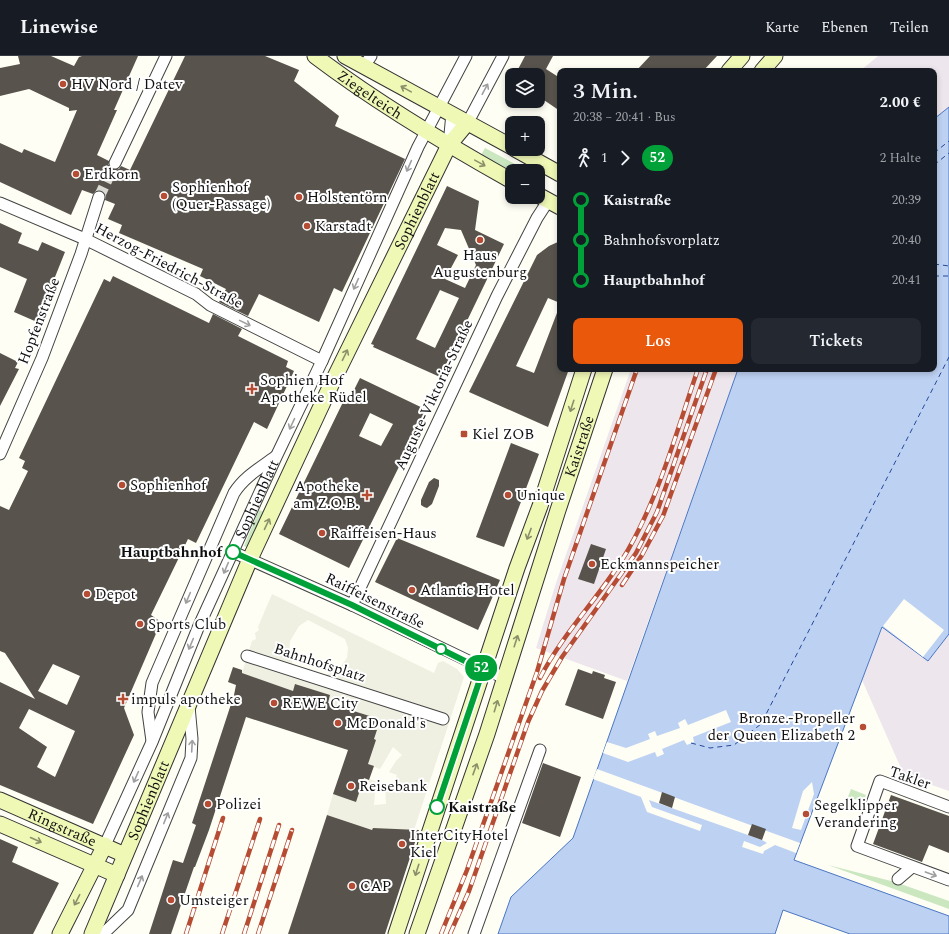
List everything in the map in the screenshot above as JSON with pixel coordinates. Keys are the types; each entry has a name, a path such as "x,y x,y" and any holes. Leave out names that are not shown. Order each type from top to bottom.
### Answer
{"main road":[{"name":"Ziegelteich","path":"315,56 345,79 449,145 505,177"},
{"name":"Ziegelteich","path":"345,56 367,61 446,110 505,143"},
{"path":"732,68 742,56"},
{"path":"765,68 775,56"},
{"name":"Sophienblatt","path":"92,934 250,559 331,385 449,145 468,122"},
{"path":"528,156 557,172"},
{"name":"Kaistraße","path":"396,934 516,568 540,506 583,372"},
{"name":"Kaistraße","path":"417,934 487,734 604,372"},
{"name":"Ringstraße","path":"0,800 125,854"},
{"name":"Ringstraße","path":"0,824 117,876"},
{"name":"Sophienblatt","path":"60,934 105,845"}],"street":[{"path":"115,163 166,56"},
{"name":"Sophienblatt","path":"105,845 152,742 179,672 276,457 322,361 418,147 427,131 446,110 466,56"},
{"path":"468,122 503,56"},
{"path":"446,110 449,145"},
{"name":"Hopfenstraße","path":"0,454 42,358 81,254 99,197"},
{"name":"Auguste-Viktoria-Straße","path":"352,605 497,296 537,218 549,201"},
{"name":"Herzog-Friedrich-Straße","path":"0,203 85,239 196,294 210,305 322,361"},
{"path":"152,742 148,704 150,693 178,622 234,493 249,476 276,457"},
{"name":"Raiffeisenstraße","path":"233,552 352,605 483,670 504,678"},
{"name":"Bahnhofsplatz","path":"248,656 443,720"},
{"path":"103,934 126,912 191,758 192,739 189,702"},
{"path":"474,934 540,750"},
{"name":"Takler","path":"912,867 857,846 880,781 949,807"},
{"path":"898,879 912,867 949,880"}],"shaded area":[{"path":"878,56 949,56 949,107 937,117 937,68 864,68"},
{"path":"630,372 737,372 627,681 536,648 556,583"},
{"path":"272,594 434,673 438,663 443,661 457,669 464,677 414,830 373,828 372,830 327,815 333,794 356,801 364,778 376,781 374,805 386,804 385,784 393,786 397,775 389,772 402,755 393,747 380,769 368,764 376,740 374,739 377,731 372,729 376,718 328,703 330,696 296,684 293,691 242,673 252,641 256,639 255,633 259,630 258,627","holes":["308,620 345,639 348,648 347,658 337,671 325,675 293,665 289,652 290,641 299,626"]},
{"path":"883,626 928,661 949,634 949,791 904,775 862,680"}],"green space":[{"path":"485,148 515,164 505,164 505,170 481,155"},
{"path":"259,510 264,512 249,548 244,546"},
{"path":"851,789 866,795 863,802 848,797"},
{"path":"828,865 895,882 949,901 949,909"}],"water":[{"path":"949,107 949,634 928,661 882,627 794,860 949,916 949,934 850,934 783,910 775,934 498,934 511,897 573,838 737,372 937,372 937,117"}],"pier":[{"path":"904,599 944,630 923,657 883,626"},
{"path":"726,710 731,722 693,737 694,742 687,745 684,740 662,749 664,754 657,757 655,752 628,762 603,753 607,742 626,748 650,739 648,734 655,731 657,736 680,728 678,723 685,719 688,725"},
{"path":"597,769 800,843 796,853 775,845 764,851 763,854 742,847 744,841 760,847 767,843 649,800 652,807 702,825 700,831 647,812 641,797 593,779"},
{"path":"812,782 814,794 801,830 792,828 803,791"}],"building":[{"path":"18,56 51,56 74,66 79,57 82,56 138,56 114,110 117,110 97,155 109,161 109,167 112,169 119,169 121,166 130,170 185,56 265,56 299,70 294,81 339,116 335,126 405,159 342,292 334,288 319,322 259,294 248,316 219,302 226,289 200,276 203,269 119,233 122,225 108,219 115,204 105,200 106,195 101,190 97,190 93,194 82,190 71,215 0,182 0,143 22,153 24,149 55,162 77,110 69,111 69,108 29,89 0,96 0,68 20,64"},
{"path":"525,56 553,56 546,69 557,76 557,109 545,101 545,68 519,68"},
{"path":"650,56 717,56 706,68 639,68"},
{"path":"447,186 479,201 475,230 504,244 440,377 373,347 374,345 371,344","holes":["445,228 461,230 476,265 465,288 445,279 458,255 437,245","440,290 459,298 435,348 416,339"]},
{"path":"0,223 22,233 18,243 38,251 42,242 65,252 37,322 14,312 27,279 0,267"},
{"path":"557,242 557,302 548,298 516,366 534,373 557,313 557,372 568,372 548,427 469,392 537,255"},
{"name":"Sophienhof","path":"113,276 209,323 213,314 242,329 238,336 288,361 286,367 294,371 267,429 254,422 196,543 188,539 151,615 161,622 124,708 134,735 93,824 0,785 0,682 35,699 5,653 0,651 0,506 9,510 28,471 22,468 25,461 19,458 104,279 110,282","holes":["53,664 80,676 67,705 38,691","29,709 75,731 55,777 37,767 47,747 19,728"]},
{"path":"0,353 18,362 15,368 19,369 0,406"},
{"path":"360,378 427,410 349,568 279,534 344,400 348,402","holes":["370,413 393,424 381,446 359,436"]},
{"path":"511,443 539,454 504,547 476,537"},
{"path":"434,478 439,480 439,486 432,504 427,508 421,505 421,500 429,482"},
{"path":"397,538 500,580 478,630 375,582"},
{"name":"Eckmannspeicher","path":"591,544 606,549 594,584 578,579"},
{"path":"233,667 242,670 242,673 293,691 295,684 330,695 328,703 376,718 372,729 377,730 374,739 376,740 368,764 374,766 369,780 364,778 356,802 333,794 348,750 246,717 209,830 194,867 171,934 149,934 173,860 183,863 196,825 192,823 234,695 236,685 228,682"},
{"path":"578,669 592,674 593,671 605,675 604,678 616,682 603,719 565,705"},
{"path":"543,763 581,777 560,837 522,823"},
{"path":"662,792 675,797 672,808 659,803"},
{"path":"891,795 949,816 949,853 929,845 922,862 873,844"},
{"name":"CAP","path":"327,815 372,830 373,828 419,830 385,934 288,934"},
{"path":"752,824 766,829 762,840 748,835"},
{"path":"0,839 18,847 12,862 59,883 33,934 0,934"}],"ferry route":[{"path":"937,151 949,141"},
{"path":"937,163 949,153"},
{"path":"937,264 949,266"},
{"path":"937,276 949,276"},
{"path":"691,743 710,748 734,745 761,724 949,357"}],"tunnel":[{"path":"99,197 115,163"}],"railway":[{"path":"441,934 467,870 537,672 564,579 636,372"},
{"path":"540,678 560,644 618,566 639,529 659,484 697,372"},
{"path":"450,934 469,891 528,722 542,691 562,657 636,553 657,512 706,372"},
{"path":"622,585 642,555 663,516 715,372"},
{"path":"186,934 223,818"},
{"path":"222,934 260,819"},
{"path":"244,934 279,825"},
{"path":"258,934 292,830"}],"bus line":[{"name":"52","path":"233,552 352,605 483,670 437,807"}],"place":[{"name":"HV Nord / Datev","path":"63,84"},
{"name":"Erdkorn","path":"76,174"},
{"name":"Sophienhof (Quer-Passage)","path":"164,196"},
{"name":"Holstentörn","path":"299,197"},
{"name":"Karstadt","path":"307,226"},
{"name":"Haus Augustenburg","path":"480,240"},
{"name":"Sophien Hof Apotheke Rüdel","path":"252,389"},
{"name":"Kiel ZOB","path":"464,434"},
{"name":"Sophienhof","path":"122,485"},
{"name":"Apotheke am Z.O.B.","path":"367,495"},
{"name":"Unique","path":"508,495"},
{"name":"Raiffeisen-Haus","path":"322,533"},
{"name":"Hauptbahnhof","path":"233,552"},
{"name":"Eckmannspeicher","path":"592,564"},
{"name":"Atlantic Hotel","path":"412,590"},
{"name":"Depot","path":"87,594"},
{"name":"Sports Club","path":"140,624"},
{"name":"impuls apotheke","path":"123,699"},
{"name":"REWE City","path":"274,703"},
{"name":"McDonald's","path":"338,723"},
{"name":"Bronze.-Propeller der Queen Elizabeth 2","path":"863,727"},
{"name":"Reisebank","path":"351,786"},
{"name":"Polizei","path":"208,804"},
{"name":"Kaistraße","path":"437,807"},
{"name":"Segelklipper Verandering","path":"806,814"},
{"name":"InterCityHotel Kiel","path":"402,844"},
{"name":"CAP","path":"352,886"},
{"name":"Umsteiger","path":"171,900"}]}
